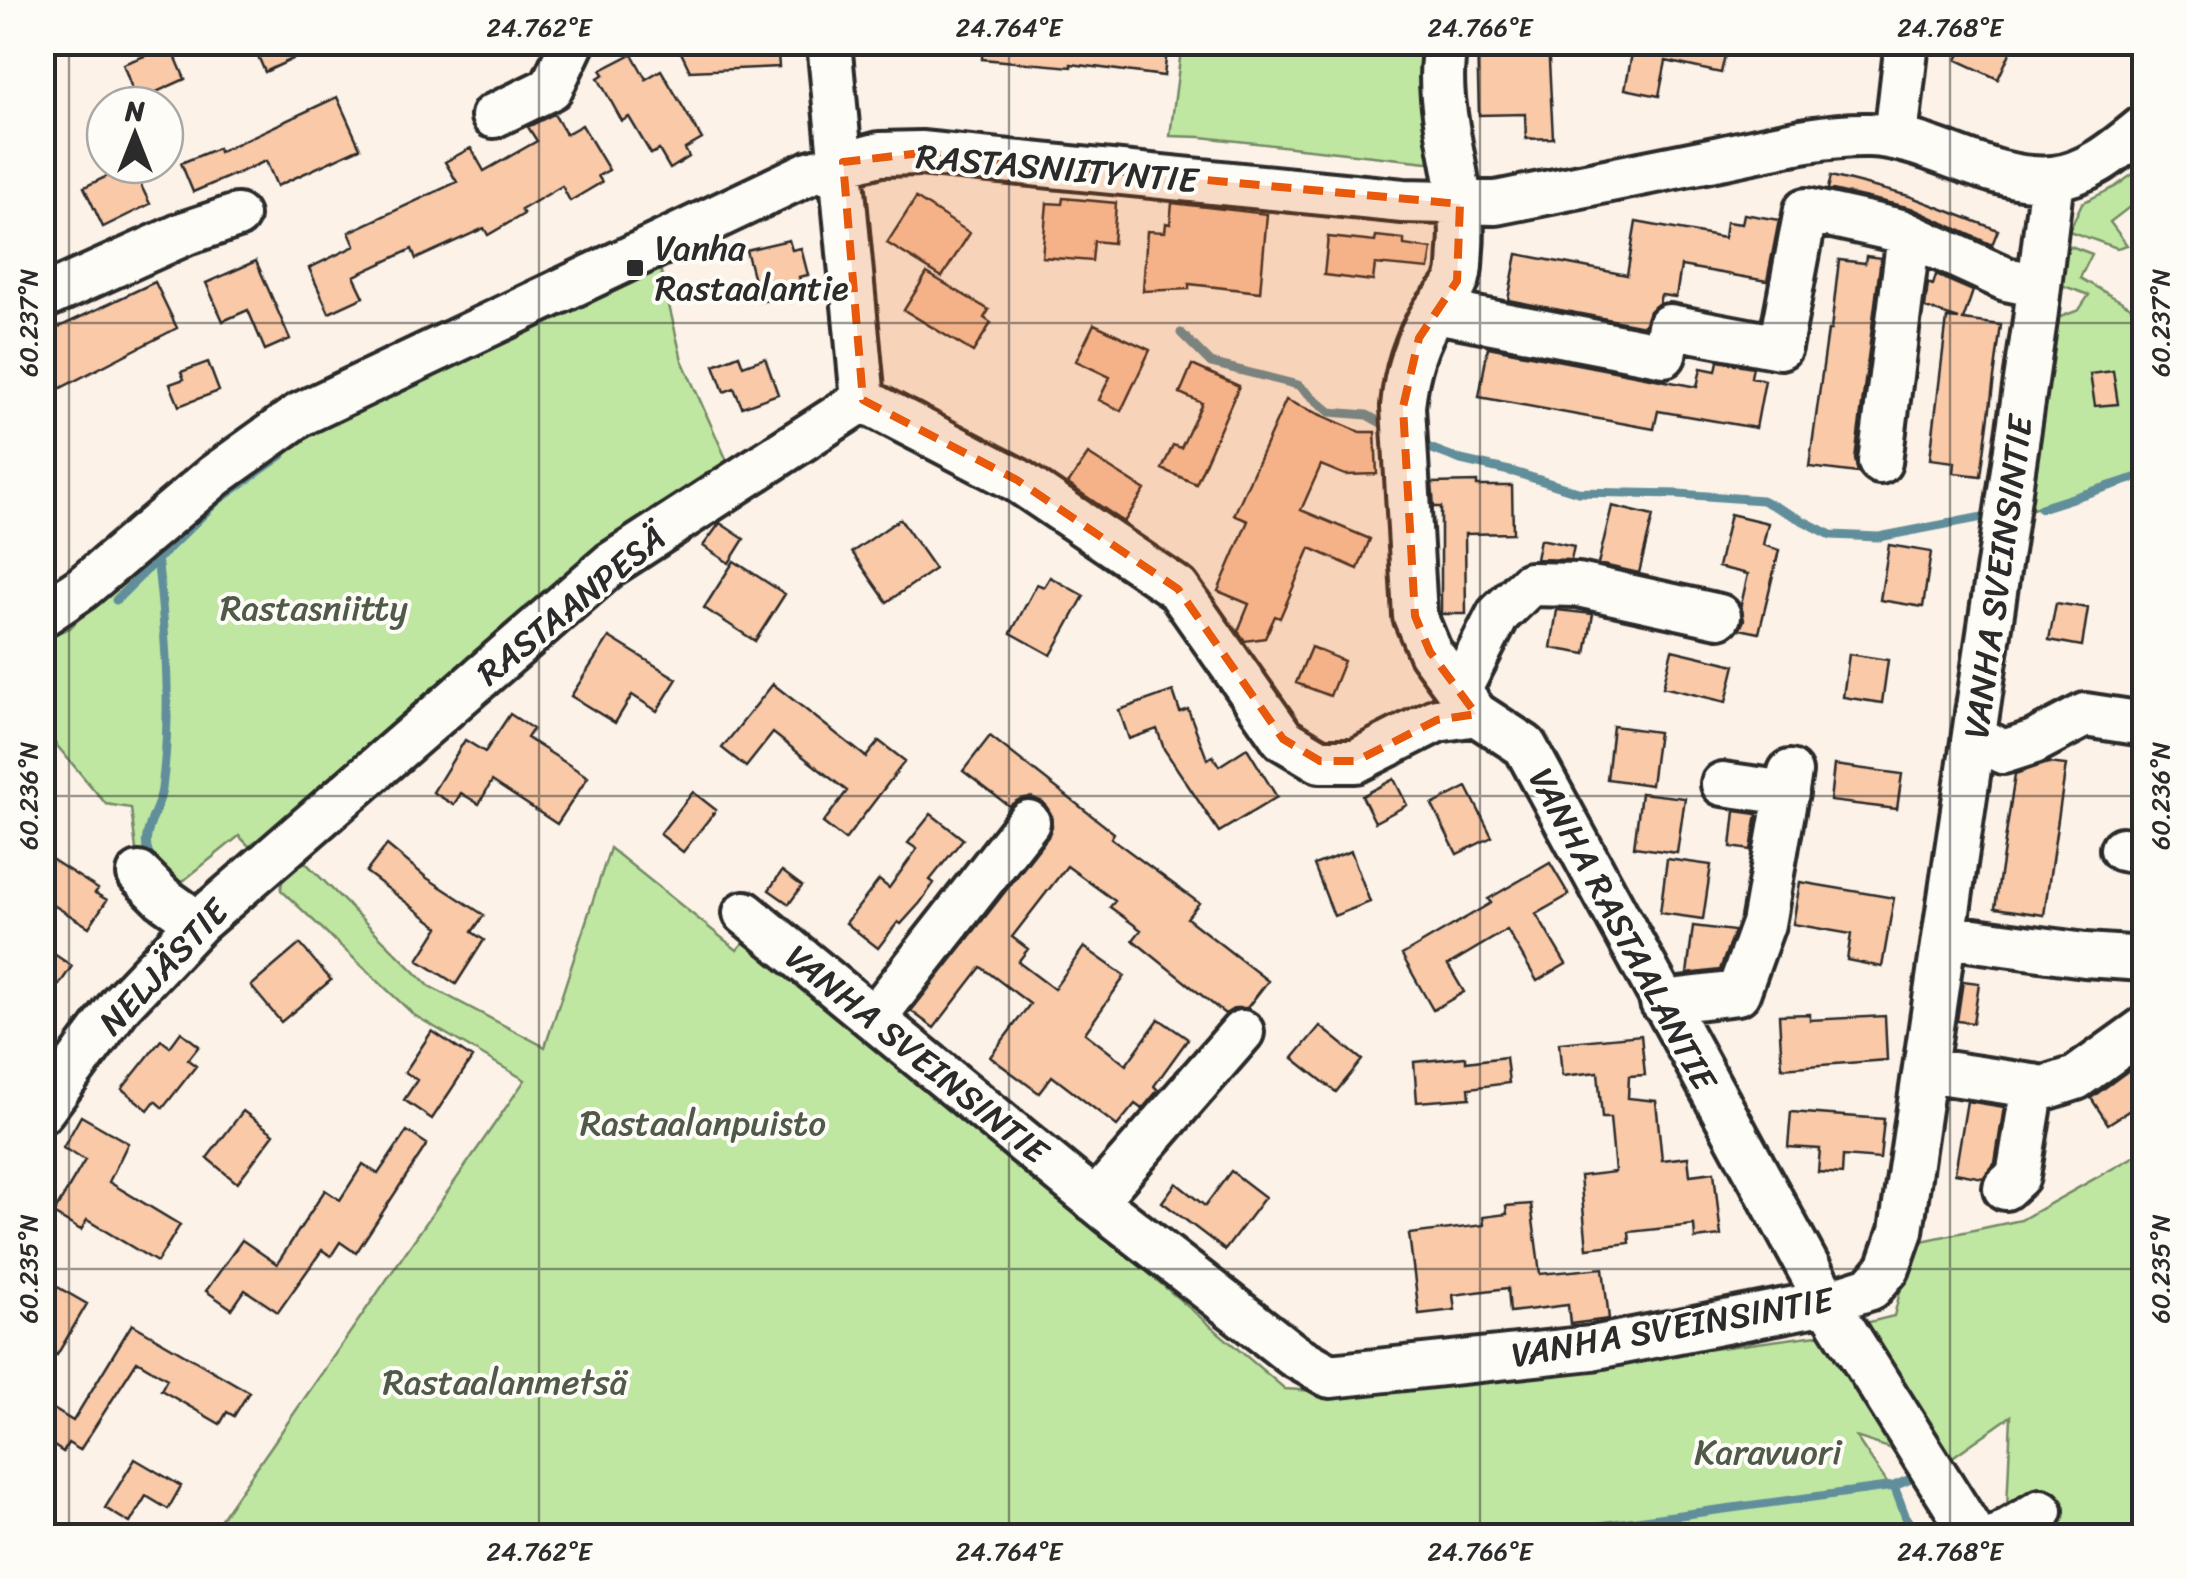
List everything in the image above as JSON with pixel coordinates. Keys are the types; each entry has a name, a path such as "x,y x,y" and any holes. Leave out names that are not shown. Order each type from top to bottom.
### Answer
{"street":[{"path":"493,116 550,88 572,42"},
{"path":"830,42 864,400 1018,480 1178,589 1283,738 1320,761 1356,761 1467,703 1498,615 1530,584 1578,585 1719,616"},
{"path":"1446,42 1441,75 1462,240 1457,281 1418,338 1406,373 1402,406 1416,616 1430,652 1467,703"},
{"path":"1896,137 1907,42"},
{"name":"RASTASNIITYNTIE","path":"49,604 82,588 214,476 299,416 808,173 843,162 880,154 920,154 1460,204 1496,202 1832,136 1896,137 1992,169 2052,178 2094,164 2144,126"},
{"name":"VANHA SVEINSINTIE","path":"744,913 1095,1201 1293,1355 1330,1376 1592,1348 1827,1302 1871,1288 1888,1268 1902,1231 1974,736 2026,283 2052,178"},
{"path":"1434,312 1664,355 1669,326 1780,347 1806,210 1910,235 2026,283 1985,473"},
{"path":"42,298 186,233 237,216"},
{"path":"1880,462 1910,235"},
{"name":"RASTAANPESÄ","path":"298,836 611,564 864,400"},
{"name":"VANHA RASTAALANTIE","path":"1467,703 1525,746 1827,1302 1974,1536"},
{"path":"1974,736 2002,752 2034,742 2086,715 2143,714"},
{"path":"1662,1002 1738,993 1763,924 1789,782 1724,784"},
{"path":"875,1017 1028,822"},
{"name":"NELJÄSTIE","path":"42,1111 121,1004 198,922 298,836"},
{"path":"138,874 162,898 198,922"},
{"path":"1945,936 2144,959"},
{"path":"1926,1070 2045,1088 2076,1078 2144,1029"},
{"path":"1095,1201 1242,1032"},
{"path":"2004,1188 2018,1176 2033,1086"},
{"path":"1999,1536 2042,1511"}],"highlighted area":[{"path":"921,153 1460,204 1457,281 1419,338 1403,407 1415,616 1430,652 1476,714 1437,720 1356,761 1320,761 1283,739 1178,589 1017,480 863,400 843,162"}],"green space":[{"path":"1182,43 1442,43 1437,163 1170,136"},
{"path":"2144,166 2144,196 2110,222 2127,245 2117,248 2069,231 2082,203 2115,187"},
{"path":"2068,245 2092,254 2080,278 2131,307 2144,363 2144,475 2026,511 2055,319 2079,310 2089,295 2061,285"},
{"name":"Rastasniitty","path":"658,259 682,360 732,472 258,855 239,836 178,885 139,874 131,808 106,804 43,729 42,639 70,628 130,567 266,453"},
{"path":"610,848 737,950 750,935 1285,1389 1346,1393 1528,1374 1817,1335 1894,1316 1912,1243 2021,1220 2144,1151 2144,1536 2027,1536 2007,1509 2011,1416 1941,1465 1856,1437 1923,1536 209,1536 525,1080 414,1015 281,890 282,880 302,859 429,986 545,1047"}],"building":[{"path":"252,42 329,42 265,72"},
{"path":"676,42 777,42 779,67 690,71"},
{"path":"983,42 1168,42 1164,76 1071,64 982,59"},
{"path":"1477,42 1548,42 1553,138 1526,139 1525,114 1479,115"},
{"path":"1627,42 1728,42 1721,73 1666,61 1659,96 1625,89 1632,54 1626,53"},
{"path":"1966,42 2015,42 1998,79 1957,60"},
{"path":"171,46 185,79 172,85 131,85 123,64"},
{"path":"632,54 646,79 661,70 702,139 685,149 689,157 670,169 659,150 651,154 629,117 622,121 598,78 604,74 601,70"},
{"path":"337,97 360,148 277,186 266,161 193,192 185,161 218,148 219,152"},
{"path":"554,114 566,134 582,125 609,170 598,176 602,182 570,201 562,186 488,235 484,228 416,259 412,249 354,276 364,297 329,313 309,268 355,246 349,232 457,182 445,162 471,148 484,171 537,141 528,127"},
{"path":"1831,176 1909,196 1998,230 1992,245 1911,208 1828,189"},
{"path":"141,185 150,204 103,227 84,187"},
{"path":"916,198 970,233 942,277 887,243"},
{"path":"1063,198 1116,203 1113,243 1094,241 1092,261 1042,257 1047,203 1062,204"},
{"path":"1172,203 1267,214 1260,292 1189,284 1189,289 1143,291 1147,231 1165,232"},
{"path":"1744,214 1779,220 1767,281 1681,266 1676,297 1661,295 1644,326 1508,300 1517,254 1627,275 1636,222 1724,238 1726,222 1742,224"},
{"path":"1376,236 1404,239 1404,245 1432,249 1429,269 1375,264 1373,281 1324,275 1328,237 1375,242"},
{"path":"789,240 792,250 801,248 808,275 799,277 803,291 760,302 746,250"},
{"path":"1866,256 1881,258 1855,459 1858,473 1809,467 1839,260 1865,263"},
{"path":"256,261 290,339 265,350 248,310 223,321 206,283"},
{"path":"927,273 989,310 984,318 991,323 973,352 904,310"},
{"path":"1936,275 1973,291 1963,320 2001,325 1981,476 1954,473 1955,462 1930,459 1947,318 1959,319 1925,308 1928,283 1933,285"},
{"path":"155,282 177,328 51,393 42,374 42,335"},
{"path":"1094,324 1150,350 1121,411 1099,400 1110,377 1076,361"},
{"path":"1488,347 1697,387 1701,368 1716,371 1718,361 1753,367 1751,377 1765,380 1756,428 1658,411 1654,429 1479,397"},
{"path":"739,355 743,366 765,358 778,394 742,407 734,388 724,392 714,365"},
{"path":"208,362 219,391 179,406 170,384 184,379 181,372"},
{"path":"1192,365 1239,386 1196,484 1162,469 1173,445 1181,448 1202,403 1180,393"},
{"path":"2113,371 2118,404 2095,406 2090,374"},
{"path":"1286,400 1360,432 1375,432 1377,474 1345,475 1321,465 1301,510 1370,539 1358,569 1310,548 1280,618 1275,616 1265,638 1245,641 1238,631 1249,604 1218,591 1248,521 1234,515"},
{"path":"1088,454 1145,490 1124,522 1068,484"},
{"path":"1477,482 1477,486 1512,486 1513,533 1465,534 1466,614 1441,614 1441,507 1434,507 1432,483"},
{"path":"1612,506 1653,516 1639,573 1598,564"},
{"path":"1730,514 1768,523 1763,545 1779,550 1759,633 1740,629 1748,574 1718,567"},
{"path":"900,519 935,569 887,602 852,552"},
{"path":"720,523 744,539 729,563 703,546"},
{"path":"1540,539 1574,546 1571,560 1536,559"},
{"path":"1889,545 1931,552 1923,607 1880,600"},
{"path":"734,561 785,594 755,641 704,608"},
{"path":"1050,577 1084,596 1051,655 1011,633 1037,584 1044,587"},
{"path":"2056,603 2088,608 2082,646 2049,640"},
{"path":"1557,610 1593,614 1586,654 1551,648"},
{"path":"609,637 677,679 657,711 632,695 615,723 571,696"},
{"path":"1311,647 1344,661 1330,696 1296,683"},
{"path":"1672,650 1735,665 1726,702 1663,687"},
{"path":"1849,654 1888,660 1882,703 1843,697"},
{"path":"773,684 866,757 879,741 905,761 845,840 823,823 847,791 773,733 746,767 722,748"},
{"path":"1173,691 1180,712 1188,709 1207,759 1213,756 1219,766 1247,748 1277,797 1219,832 1164,749 1157,729 1129,739 1119,710"},
{"path":"510,714 533,729 527,738 588,777 557,824 492,781 479,804 461,793 454,805 433,792 465,740 485,752"},
{"path":"1613,726 1658,732 1651,785 1607,779"},
{"path":"990,736 1114,833 1111,838 1199,903 1187,918 1268,981 1247,1008 1235,1008 1225,1014 1133,940 1141,930 1110,907 1115,901 1067,866 1012,937 1028,949 1018,962 1054,989 1084,947 1125,976 1085,1033 1126,1065 1159,1019 1188,1039 1154,1086 1158,1090 1142,1109 1135,1104 1117,1126 1052,1076 1039,1093 990,1057 1030,1004 981,967 934,1028 911,1011 1048,837 1052,826 1051,814 1043,802 1031,797 1009,806 963,771"},
{"path":"2048,763 2066,765 2044,915 1995,908 2015,774"},
{"path":"1834,765 1902,774 1897,809 1830,801"},
{"path":"1394,779 1407,805 1375,822 1362,796"},
{"path":"1467,787 1492,837 1457,854 1432,805"},
{"path":"693,792 716,810 683,852 660,834"},
{"path":"1641,793 1685,798 1677,853 1634,847"},
{"path":"1735,811 1757,814 1751,850 1731,847"},
{"path":"931,814 963,839 930,880 934,883 920,903 901,924 898,922 878,948 846,923 879,880 889,888 917,849 908,843"},
{"path":"387,845 427,878 484,915 472,932 484,940 456,984 418,960 439,927 366,872"},
{"path":"1351,851 1370,902 1334,916 1314,865"},
{"path":"42,853 98,889 95,893 107,900 89,927 42,898"},
{"path":"1667,859 1711,865 1703,919 1660,913"},
{"path":"1550,863 1569,895 1536,914 1566,964 1537,981 1507,930 1448,965 1464,992 1433,1010 1402,955"},
{"path":"782,871 802,886 789,904 769,890"},
{"path":"1800,882 1894,898 1882,967 1847,960 1851,934 1793,924"},
{"path":"1693,926 1734,931 1720,970 1687,974"},
{"path":"300,944 331,980 281,1022 251,986"},
{"path":"42,946 72,966 59,985 42,974"},
{"path":"1963,981 1979,983 1973,1023 1957,1021"},
{"path":"1810,1014 1810,1020 1885,1016 1887,1060 1782,1068 1779,1015"},
{"path":"1320,1026 1362,1060 1336,1092 1293,1058"},
{"path":"432,1031 472,1058 432,1119 404,1100 417,1080 405,1072"},
{"path":"181,1032 199,1046 188,1060 196,1066 163,1108 155,1101 148,1110 122,1089 161,1040 170,1047"},
{"path":"1641,1035 1645,1075 1629,1076 1628,1098 1656,1101 1662,1160 1688,1157 1690,1175 1714,1172 1721,1236 1695,1239 1694,1225 1629,1232 1630,1243 1587,1248 1580,1176 1615,1172 1610,1118 1602,1118 1598,1072 1562,1076 1559,1043"},
{"path":"1466,1057 1466,1062 1506,1057 1509,1083 1469,1088 1470,1098 1417,1102 1414,1062"},
{"path":"2144,1059 2144,1101 2108,1124 2091,1098"},
{"path":"1967,1101 2004,1107 1995,1163 1983,1178 1955,1173"},
{"path":"243,1111 274,1134 237,1183 207,1158"},
{"path":"1791,1112 1884,1119 1880,1159 1843,1156 1842,1174 1818,1172 1820,1149 1788,1147"},
{"path":"81,1116 128,1143 109,1182 180,1225 157,1262 87,1220 81,1230 53,1214 85,1160 63,1148"},
{"path":"407,1131 427,1144 356,1253 340,1242 331,1256 322,1250 278,1312 245,1290 232,1309 206,1291 242,1240 277,1264 325,1190 340,1200 363,1164 378,1174"},
{"path":"1231,1171 1265,1197 1225,1250 1162,1202 1176,1183 1205,1206"},
{"path":"1531,1204 1540,1274 1603,1268 1609,1319 1570,1324 1568,1305 1510,1312 1508,1288 1453,1295 1455,1310 1419,1314 1409,1234 1484,1225 1483,1217 1507,1214 1506,1206"},
{"path":"42,1278 87,1304 57,1355 42,1346"},
{"path":"132,1324 249,1392 234,1416 227,1412 220,1424 161,1390 167,1379 137,1361 80,1450 68,1443 63,1452 42,1438 42,1402 73,1421"},
{"path":"135,1459 181,1486 168,1509 146,1496 130,1523 105,1508"}],"waterway":[{"path":"1181,333 1211,363 1298,385 1330,412 1367,415 1390,428"},
{"path":"1419,444 1461,460 1578,492 1762,500 1831,535 1879,537 1993,515"},
{"path":"116,600 217,501 282,455"},
{"path":"2041,508 2144,475"},
{"path":"153,861 146,844 162,789 167,702 157,557"},
{"path":"1525,1536 1894,1486 1913,1478"},
{"path":"1894,1486 1913,1536"}],"place":[{"name":"Vanha Rastaalantie","path":"635,268"}],"park label":[{"name":"Rastaalanpuisto","path":"703,1123"},
{"name":"Rastaalanmetsä","path":"505,1382"},
{"name":"Karavuori","path":"1768,1452"}]}
